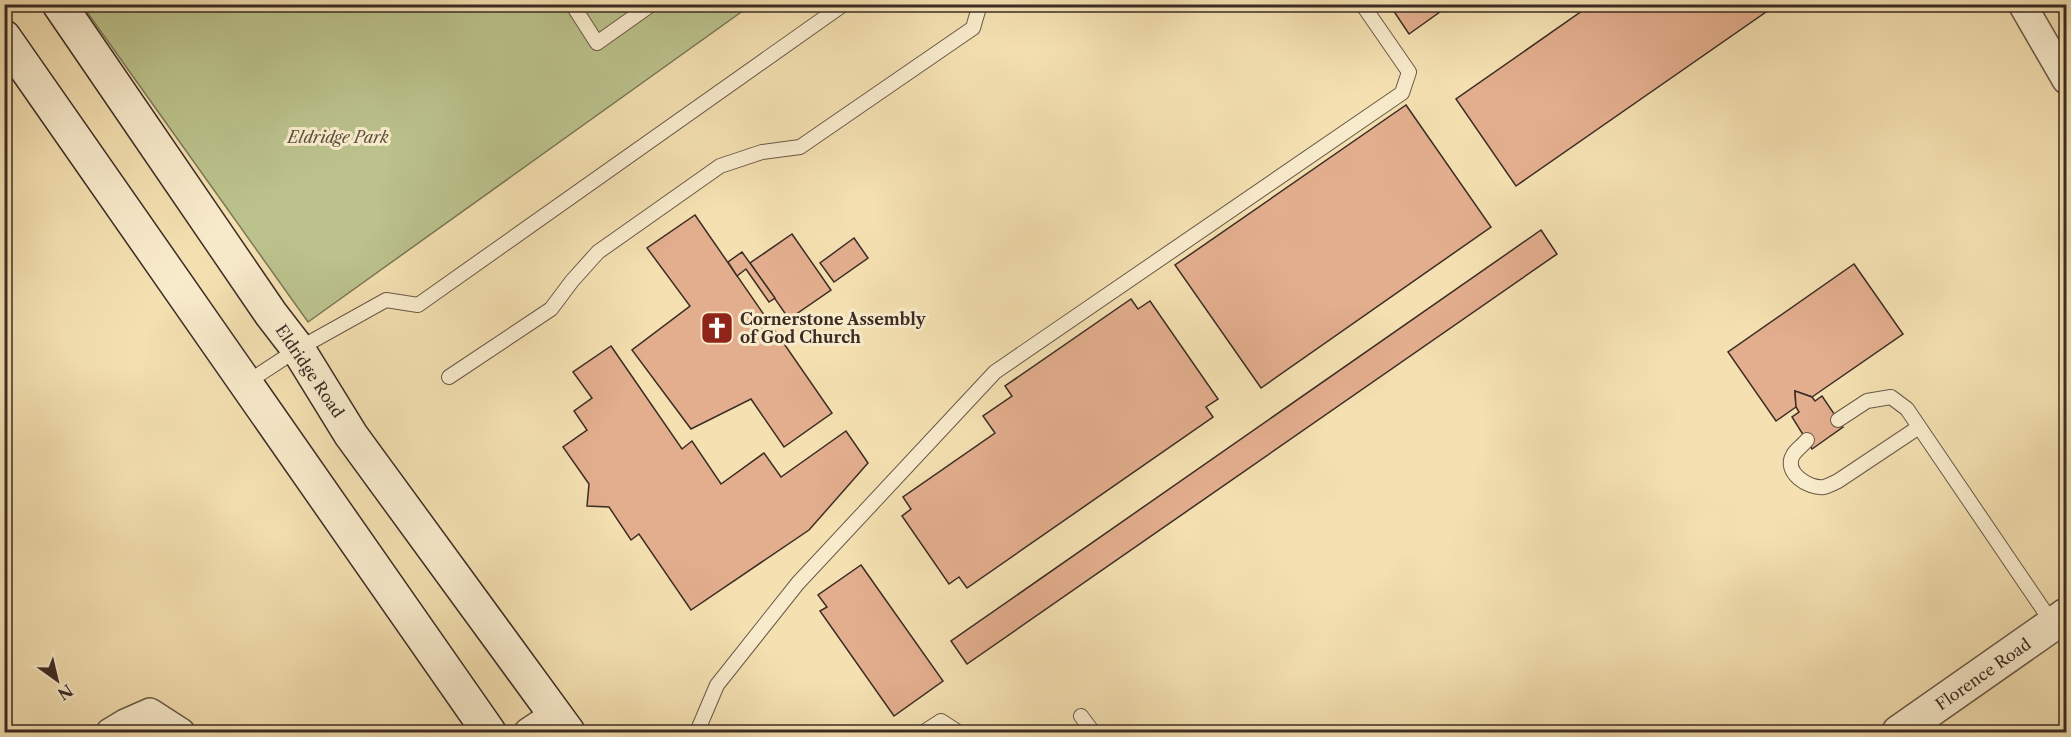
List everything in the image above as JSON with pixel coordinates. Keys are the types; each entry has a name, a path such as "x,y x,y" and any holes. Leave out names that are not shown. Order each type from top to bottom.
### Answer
{"main road":[{"name":"Eldridge Road","path":"59,4 271,314 298,349 351,435 561,723"},
{"path":"4,37 489,732"},
{"name":"Florence Road","path":"1899,732 2060,620"}],"street":[{"path":"2022,4 2067,80"},
{"path":"110,732 150,712 181,732"},
{"path":"528,732 561,723"}],"lane":[{"path":"572,4 597,43 652,4"},
{"path":"246,384 298,349 386,300 418,305 844,4"},
{"path":"450,377 551,309 598,252 711,172 720,166 762,152 800,147 973,28 980,4"},
{"path":"697,732 717,685 798,583 995,372 1402,93 1409,72 1362,4"},
{"path":"1838,420 1867,401 1891,397 1907,409 2060,620"},
{"path":"1807,441 1792,455 1791,466 1796,476 1803,482 1824,487 1838,481 1919,427"},
{"path":"1082,716 1093,732"},
{"path":"924,732 941,721 958,732"}],"green space":[{"name":"Eldridge Park","path":"82,5 751,5 308,322"}],"building":[{"path":"1389,4 1451,4 1409,34"},
{"path":"1592,4 1776,5 1516,186 1456,99"},
{"path":"1406,105 1491,227 1261,388 1175,265"},
{"name":"Cornerstone Assembly of God Church","path":"695,215 832,413 784,447 751,399 691,429 632,350 690,306 647,248"},
{"path":"1541,230 1557,254 967,664 951,641"},
{"path":"792,234 831,290 789,319 750,263"},
{"path":"854,238 868,258 834,282 820,263"},
{"path":"742,252 775,298 769,302 746,269 737,276 728,262"},
{"path":"1854,264 1903,334 1812,397 1795,391 1796,407 1776,421 1728,352"},
{"path":"1131,299 1138,309 1150,301 1218,399 1206,407 1213,417 967,588 959,577 949,584 902,516 911,509 903,497 995,433 983,416 1012,396 1005,386"},
{"path":"611,346 682,449 692,441 721,484 764,453 781,477 846,431 868,463 809,530 691,610 639,534 631,540 609,507 587,506 589,484 563,447 587,430 574,411 592,398 573,372"},
{"path":"1795,391 1812,397 1815,401 1822,396 1843,427 1812,449 1792,417 1799,412 1796,407"},
{"path":"861,565 943,681 894,716 820,611 827,607 818,595"}],"place":[{"name":"Cornerstone Assembly of God Church","path":"717,328"}]}
